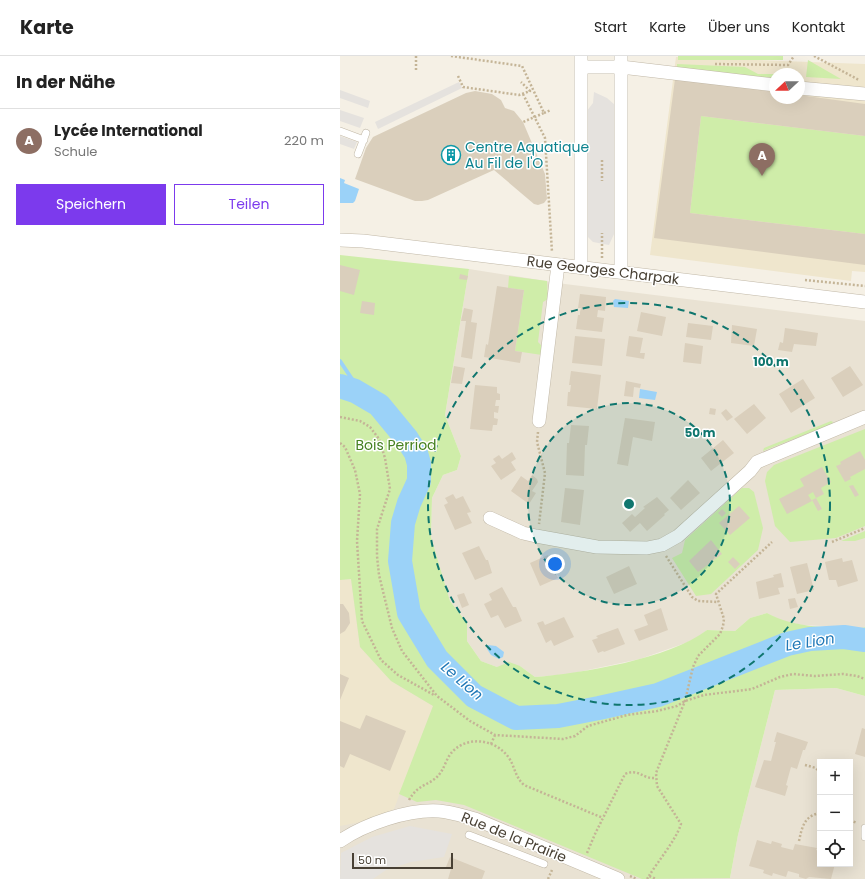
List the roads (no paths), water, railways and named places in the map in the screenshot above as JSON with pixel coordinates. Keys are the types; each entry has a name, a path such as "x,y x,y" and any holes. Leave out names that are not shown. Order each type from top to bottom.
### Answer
{"street":[{"path":"581,267 581,61 621,62 769,84"},
{"path":"621,62 621,272"},
{"path":"805,89 865,94"},
{"name":"Rue Georges Charpak","path":"340,240 363,241 865,302"},
{"path":"539,421 558,265"},
{"path":"490,518 523,533 597,547 636,549 662,545 678,536 750,471 757,462 865,418"},
{"name":"Rue de la Prairie","path":"340,841 351,834 398,816 439,811 475,819 618,879"}],"lane":[{"path":"340,131 365,136 358,154"},
{"path":"865,828 865,837"},
{"path":"469,835 544,864"}],"water":[{"path":"340,178 345,180 344,183 359,189 353,203 340,203"},
{"path":"615,299 629,301 628,308 614,307 613,301"},
{"path":"640,389 657,392 655,400 639,398"},
{"path":"488,645 496,646 504,652 503,657 499,659 491,655 487,649"}],"waterway":[{"path":"340,361 352,379 355,391"},
{"name":"Le Lion","path":"340,386 355,391 379,405 407,439 416,453 419,464 419,481 409,503 403,523 400,561 409,613 437,659 474,696 516,718 558,716 658,695 787,644 810,639 844,637 865,640"}],"place":[{"name":"Centre Aquatique Au Fil de l'O","path":"451,155"},
{"name":"Lycée International","path":"762,176"}],"park label":[{"name":"Bois Perriod","path":"396,445"}]}
